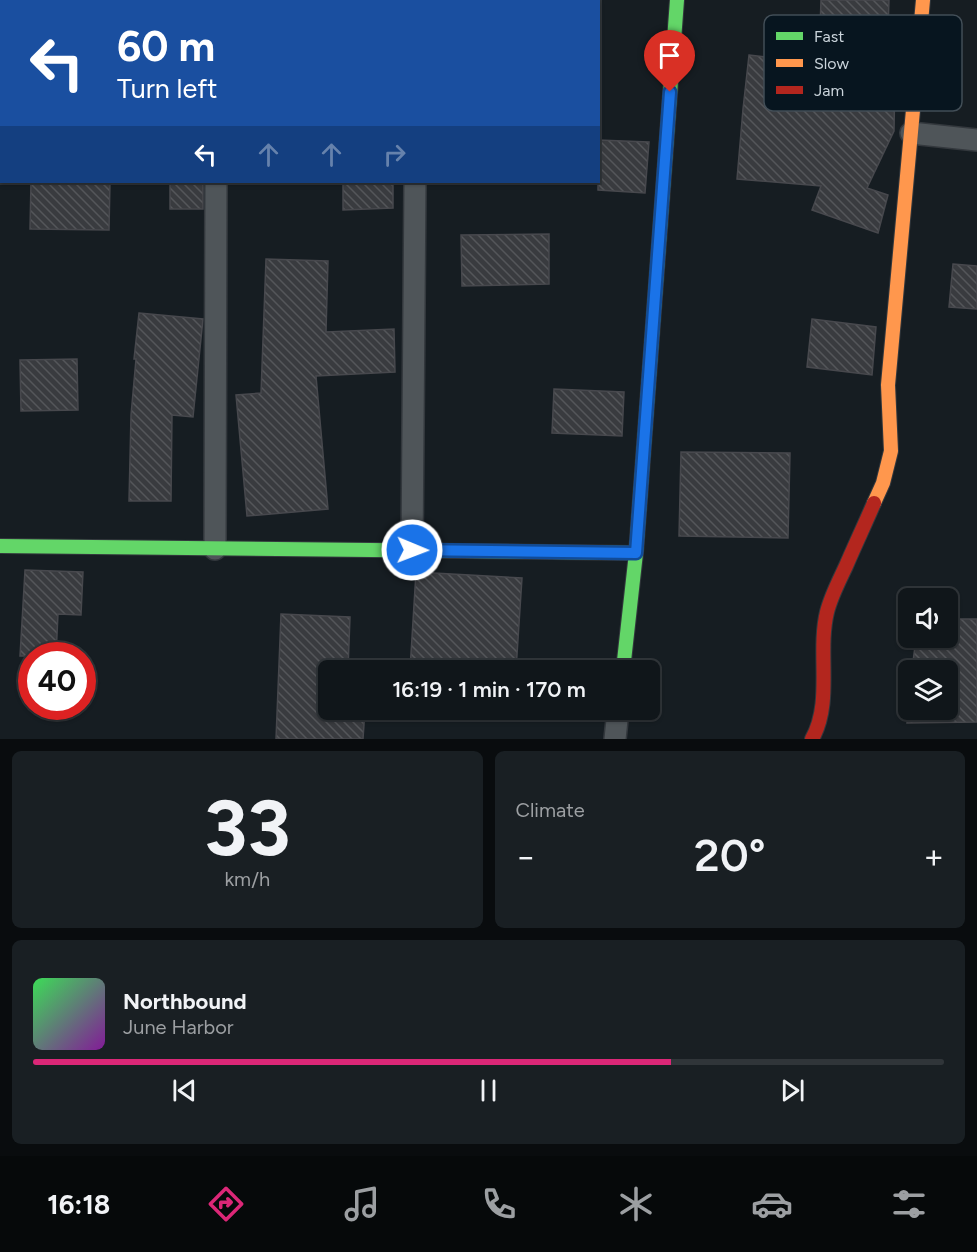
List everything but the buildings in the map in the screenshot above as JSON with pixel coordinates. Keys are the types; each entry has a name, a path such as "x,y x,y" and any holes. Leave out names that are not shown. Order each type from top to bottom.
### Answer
{"street":[{"path":"624,660 636,553 677,0"},
{"path":"921,15 922,0"},
{"path":"812,739 817,730 822,708 827,613 883,483 891,451 888,385 912,111"},
{"path":"910,133 977,140"},
{"path":"215,549 216,183"},
{"path":"412,550 415,183"},
{"path":"0,546 636,553"},
{"path":"615,739 617,720"}],"traffic: fast":[{"path":"624,660 636,553 677,0"},
{"path":"0,546 636,553"}],"traffic: slow":[{"path":"922,15 923,0"},
{"path":"874,503 883,483 891,451 888,385 913,111"}],"traffic: jam":[{"path":"812,739 822,709 823,644 827,612 874,503"}],"route":[{"path":"412,550 636,553 670,92"}]}
